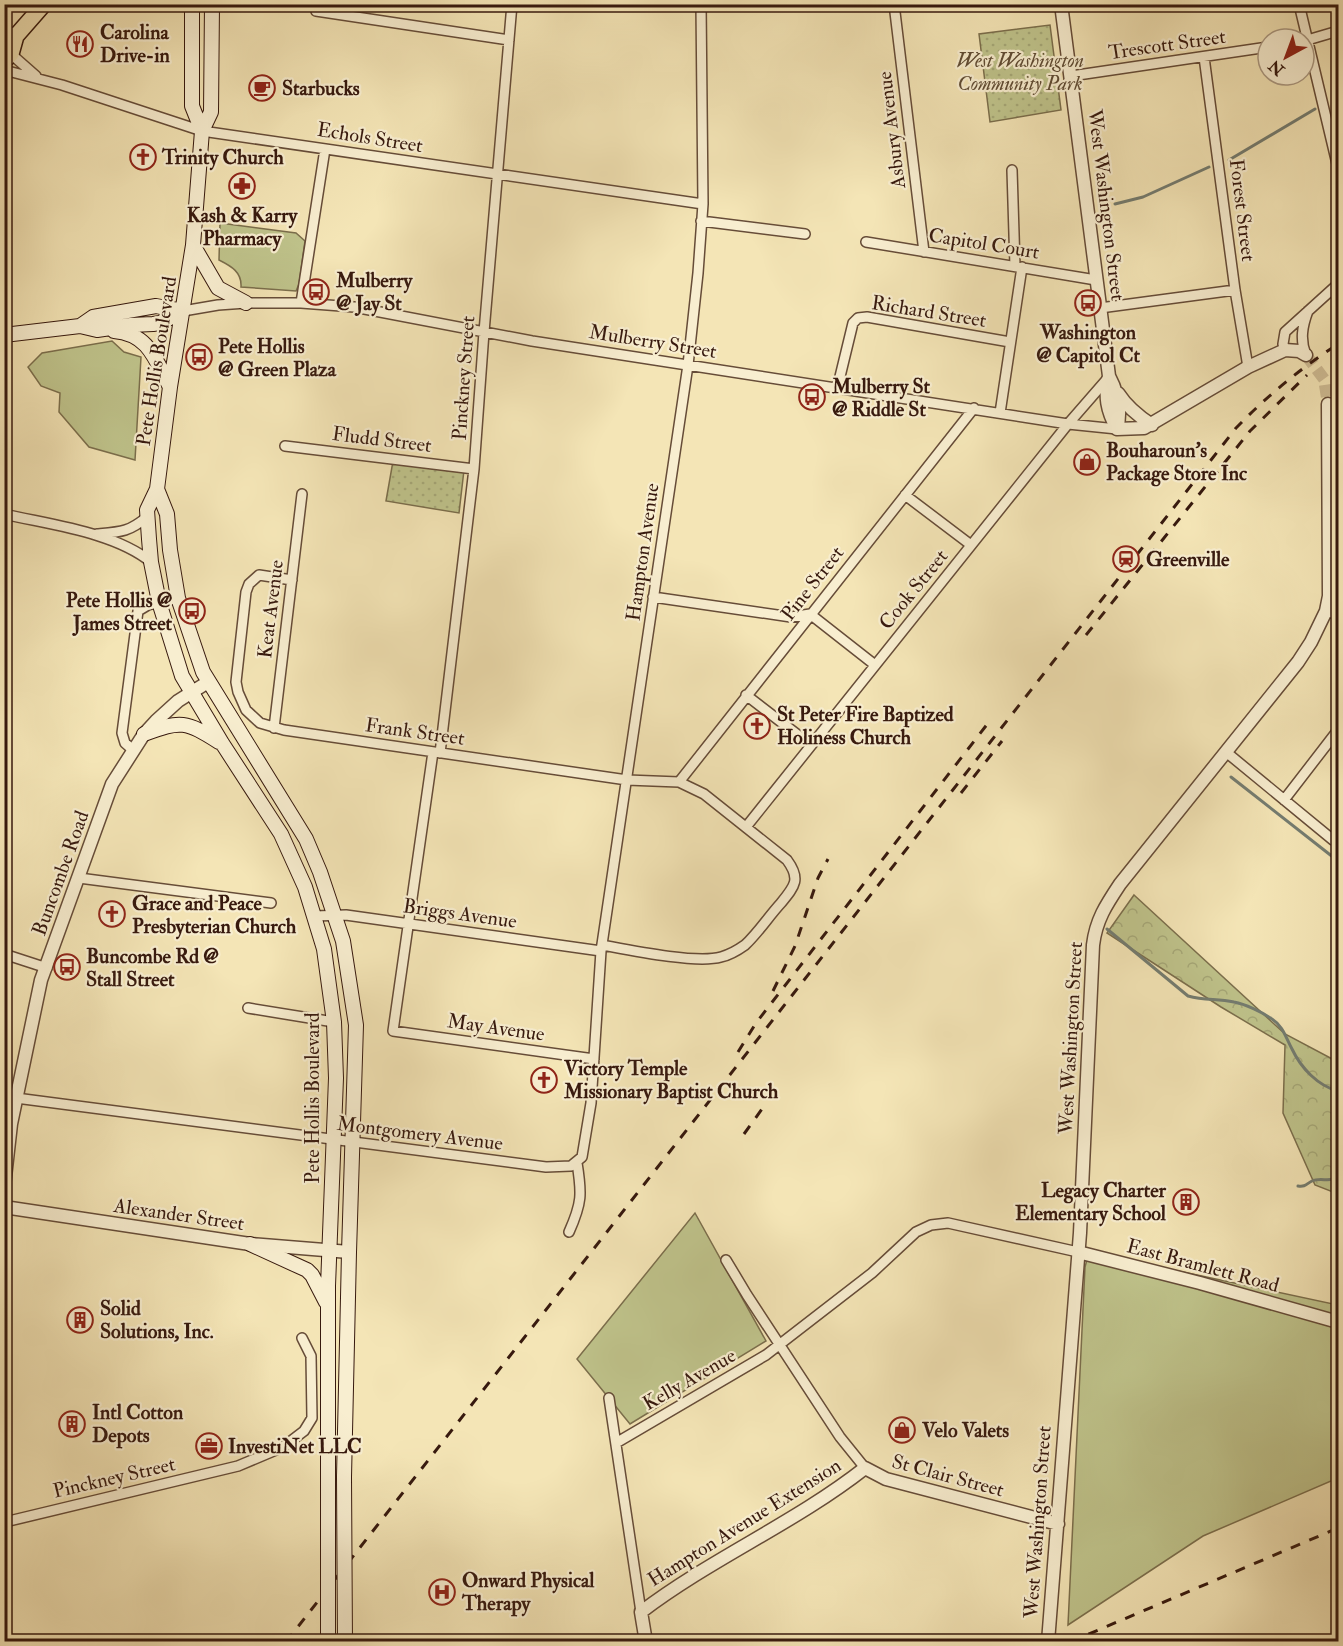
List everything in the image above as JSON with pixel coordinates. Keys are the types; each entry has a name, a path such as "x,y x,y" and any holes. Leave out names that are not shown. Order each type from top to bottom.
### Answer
{"main road":[{"path":"8,44 44,4"},
{"name":"Pete Hollis Boulevard","path":"192,4 192,106 202,131"},
{"name":"Pete Hollis Boulevard","path":"212,4 211,112 202,131 193,245 170,387 157,489 147,510 147,517 151,562 159,602 182,676 281,834 301,877 324,949 334,1022 334,1140 329,1311 328,1641"},
{"path":"193,245 218,288 246,303"},
{"path":"80,326 93,317 156,306 183,311"},
{"path":"96,330 160,323 183,311"},
{"path":"4,335 80,326 135,335 152,353 170,387"},
{"name":"Pete Hollis Boulevard","path":"157,489 167,514 178,598 198,661 208,682 306,839 343,941 356,1025 344,1477 345,1641"},
{"path":"144,734 167,725 187,724 222,743"},
{"path":"250,1244 297,1264 312,1275 324,1296 329,1311"}],"street":[{"name":"Pinckney Street","path":"393,1031 436,753 474,469 512,4"},
{"name":"Hampton Avenue","path":"577,1163 584,1152 591,1103 601,948 688,364 702,204 700,4"},
{"name":"Asbury Avenue","path":"894,4 924,252"},
{"name":"West Washington Street","path":"1061,4 1109,376 1106,391 1108,414 1117,429"},
{"path":"1299,4 1303,27"},
{"path":"316,8 509,40"},
{"path":"1316,38 1338,32"},
{"name":"Echols Street","path":"8,44 38,77"},
{"name":"Trescott Street","path":"1071,76 1256,49"},
{"name":"Forest Street","path":"1204,57 1235,290 1248,367"},
{"name":"Echols Street","path":"4,70 23,76 38,77 202,131 702,204"},
{"path":"1316,81 1338,168"},
{"path":"301,303 325,149"},
{"path":"1000,413 1018,267 1012,170"},
{"path":"701,221 806,234"},
{"name":"Capitol Court","path":"866,242 1096,280"},
{"path":"1285,350 1283,344 1285,332 1338,284"},
{"path":"1100,308 1235,290"},
{"name":"Mulberry Street","path":"183,311 218,304 246,303 301,303 354,307 532,341 1068,424 1117,429"},
{"path":"1306,355 1302,345 1302,331 1308,310"},
{"name":"Richard Street","path":"837,389 853,323 858,318 867,317 1010,342"},
{"path":"1117,429 1144,428 1152,425 1248,367 1285,350 1299,351 1306,355"},
{"name":"West Washington Street","path":"1109,376 1116,389 1120,415 1117,429"},
{"name":"Cook Street","path":"746,827 1068,424 1109,376"},
{"path":"1116,389 1125,404 1152,425"},
{"name":"West Washington Street","path":"1048,1641 1078,1252 1095,927 1120,884 1298,662 1332,613 1330,578 1333,403"},
{"name":"Pine Street","path":"679,782 974,408"},
{"name":"Fludd Street","path":"285,446 474,469"},
{"name":"Keat Avenue","path":"274,728 302,494"},
{"path":"905,495 971,545"},
{"path":"4,514 92,534 138,552 151,562"},
{"path":"92,534 123,532 147,517"},
{"name":"Frank Street","path":"292,580 259,575 254,578 246,592 236,682 237,692 246,710 260,723 274,728 627,780 679,782 704,794 746,827"},
{"path":"653,597 791,617 810,614 875,666"},
{"path":"134,750 125,743 122,733 138,611 143,606 178,598"},
{"name":"Buncombe Road","path":"4,1186 11,1124 41,980 112,784 144,734 171,707 208,682"},
{"path":"746,695 811,745"},
{"path":"1284,800 1338,730"},
{"path":"1226,752 1338,842"},
{"name":"Briggs Avenue","path":"314,916 334,915 601,948 691,958 712,958 732,953 745,945 786,896 796,879 795,870 787,860 746,827"},
{"path":"79,878 271,903"},
{"path":"4,954 46,968"},
{"path":"248,1008 334,1022"},
{"name":"May Avenue","path":"393,1031 594,1059"},
{"name":"Montgomery Avenue","path":"16,1098 546,1167 568,1167 577,1163"},
{"path":"569,1232 579,1210 582,1192 577,1163"},
{"name":"Alexander Street","path":"4,1206 250,1244 349,1252"},
{"name":"East Bramlett Road","path":"780,1345 872,1273 916,1232 931,1225 948,1223 1078,1252 1338,1322"},
{"name":"Hampton Avenue Extension","path":"646,1641 641,1612 669,1591 830,1494 865,1468 847,1447 726,1260"},
{"name":"Pinckney Street","path":"5,1522 238,1466 283,1447 304,1431 312,1418 311,1356 302,1338"},
{"name":"Kelly Avenue","path":"616,1443 780,1345"},
{"path":"609,1398 641,1612"},
{"name":"St Clair Street","path":"865,1468 886,1479 1058,1524"},
{"path":"4,1494 4,1546"}],"green space":[{"name":"West Washington Community Park","path":"1050,25 1061,110 990,122 979,34"},
{"path":"220,223 296,233 305,241 296,291 241,287 238,273 219,260"},
{"path":"112,341 124,352 141,357 135,460 89,447 59,412 60,393 41,386 28,367 42,353"},
{"path":"393,461 464,470 459,513 386,501"},
{"path":"1134,895 1285,1034 1338,1062 1338,1194 1315,1185 1283,1113 1285,1045 1221,1007 1107,933"},
{"path":"695,1213 766,1341 630,1424 577,1359"},
{"path":"1089,1252 1338,1305 1338,1478 1203,1536 1068,1625 1085,1267"}],"waterway":[{"path":"1229,160 1315,109"},
{"path":"1115,204 1143,197 1209,167"},
{"path":"1231,777 1338,861"},
{"path":"1107,929 1188,996 1238,1003 1272,1019 1282,1029 1305,1069 1317,1081 1338,1091"},
{"path":"1298,1186 1304,1186 1315,1180 1332,1180 1338,1177"}],"tunnel":[{"path":"1306,355 1324,379 1328,404"}],"railway":[{"path":"286,1642 1236,428 1285,383 1338,344"},
{"path":"1086,635 1250,431 1307,375"},
{"path":"738,1052 756,1023 992,718"},
{"path":"961,793 1002,741"},
{"path":"773,991 795,946 818,878 828,859"},
{"path":"744,1134 767,1102"},
{"path":"1070,1642 1338,1528"}],"place":[{"name":"Carolina Drive-in","path":"80,44"},
{"name":"Starbucks","path":"262,88"},
{"name":"Trinity Church","path":"143,157"},
{"name":"Kash & Karry Pharmacy","path":"242,186"},
{"name":"Mulberry @ Jay St","path":"316,292"},
{"name":"Washington @ Capitol Ct","path":"1088,303"},
{"name":"Pete Hollis @ Green Plaza","path":"199,357"},
{"name":"Mulberry St @ Riddle St","path":"812,397"},
{"name":"Bouharoun's Package Store Inc","path":"1087,462"},
{"name":"Greenville","path":"1126,559"},
{"name":"Pete Hollis @ James Street","path":"192,611"},
{"name":"St Peter Fire Baptized Holiness Church","path":"757,726"},
{"name":"Grace and Peace Presbyterian Church","path":"112,914"},
{"name":"Buncombe Rd @ Stall Street","path":"67,967"},
{"name":"Victory Temple Missionary Baptist Church","path":"544,1080"},
{"name":"Legacy Charter Elementary School","path":"1186,1202"},
{"name":"Solid Solutions, Inc.","path":"80,1320"},
{"name":"Intl Cotton Depots","path":"72,1424"},
{"name":"Velo Valets","path":"902,1430"},
{"name":"InvestiNet LLC","path":"209,1446"},
{"name":"Onward Physical Therapy","path":"442,1592"}]}
